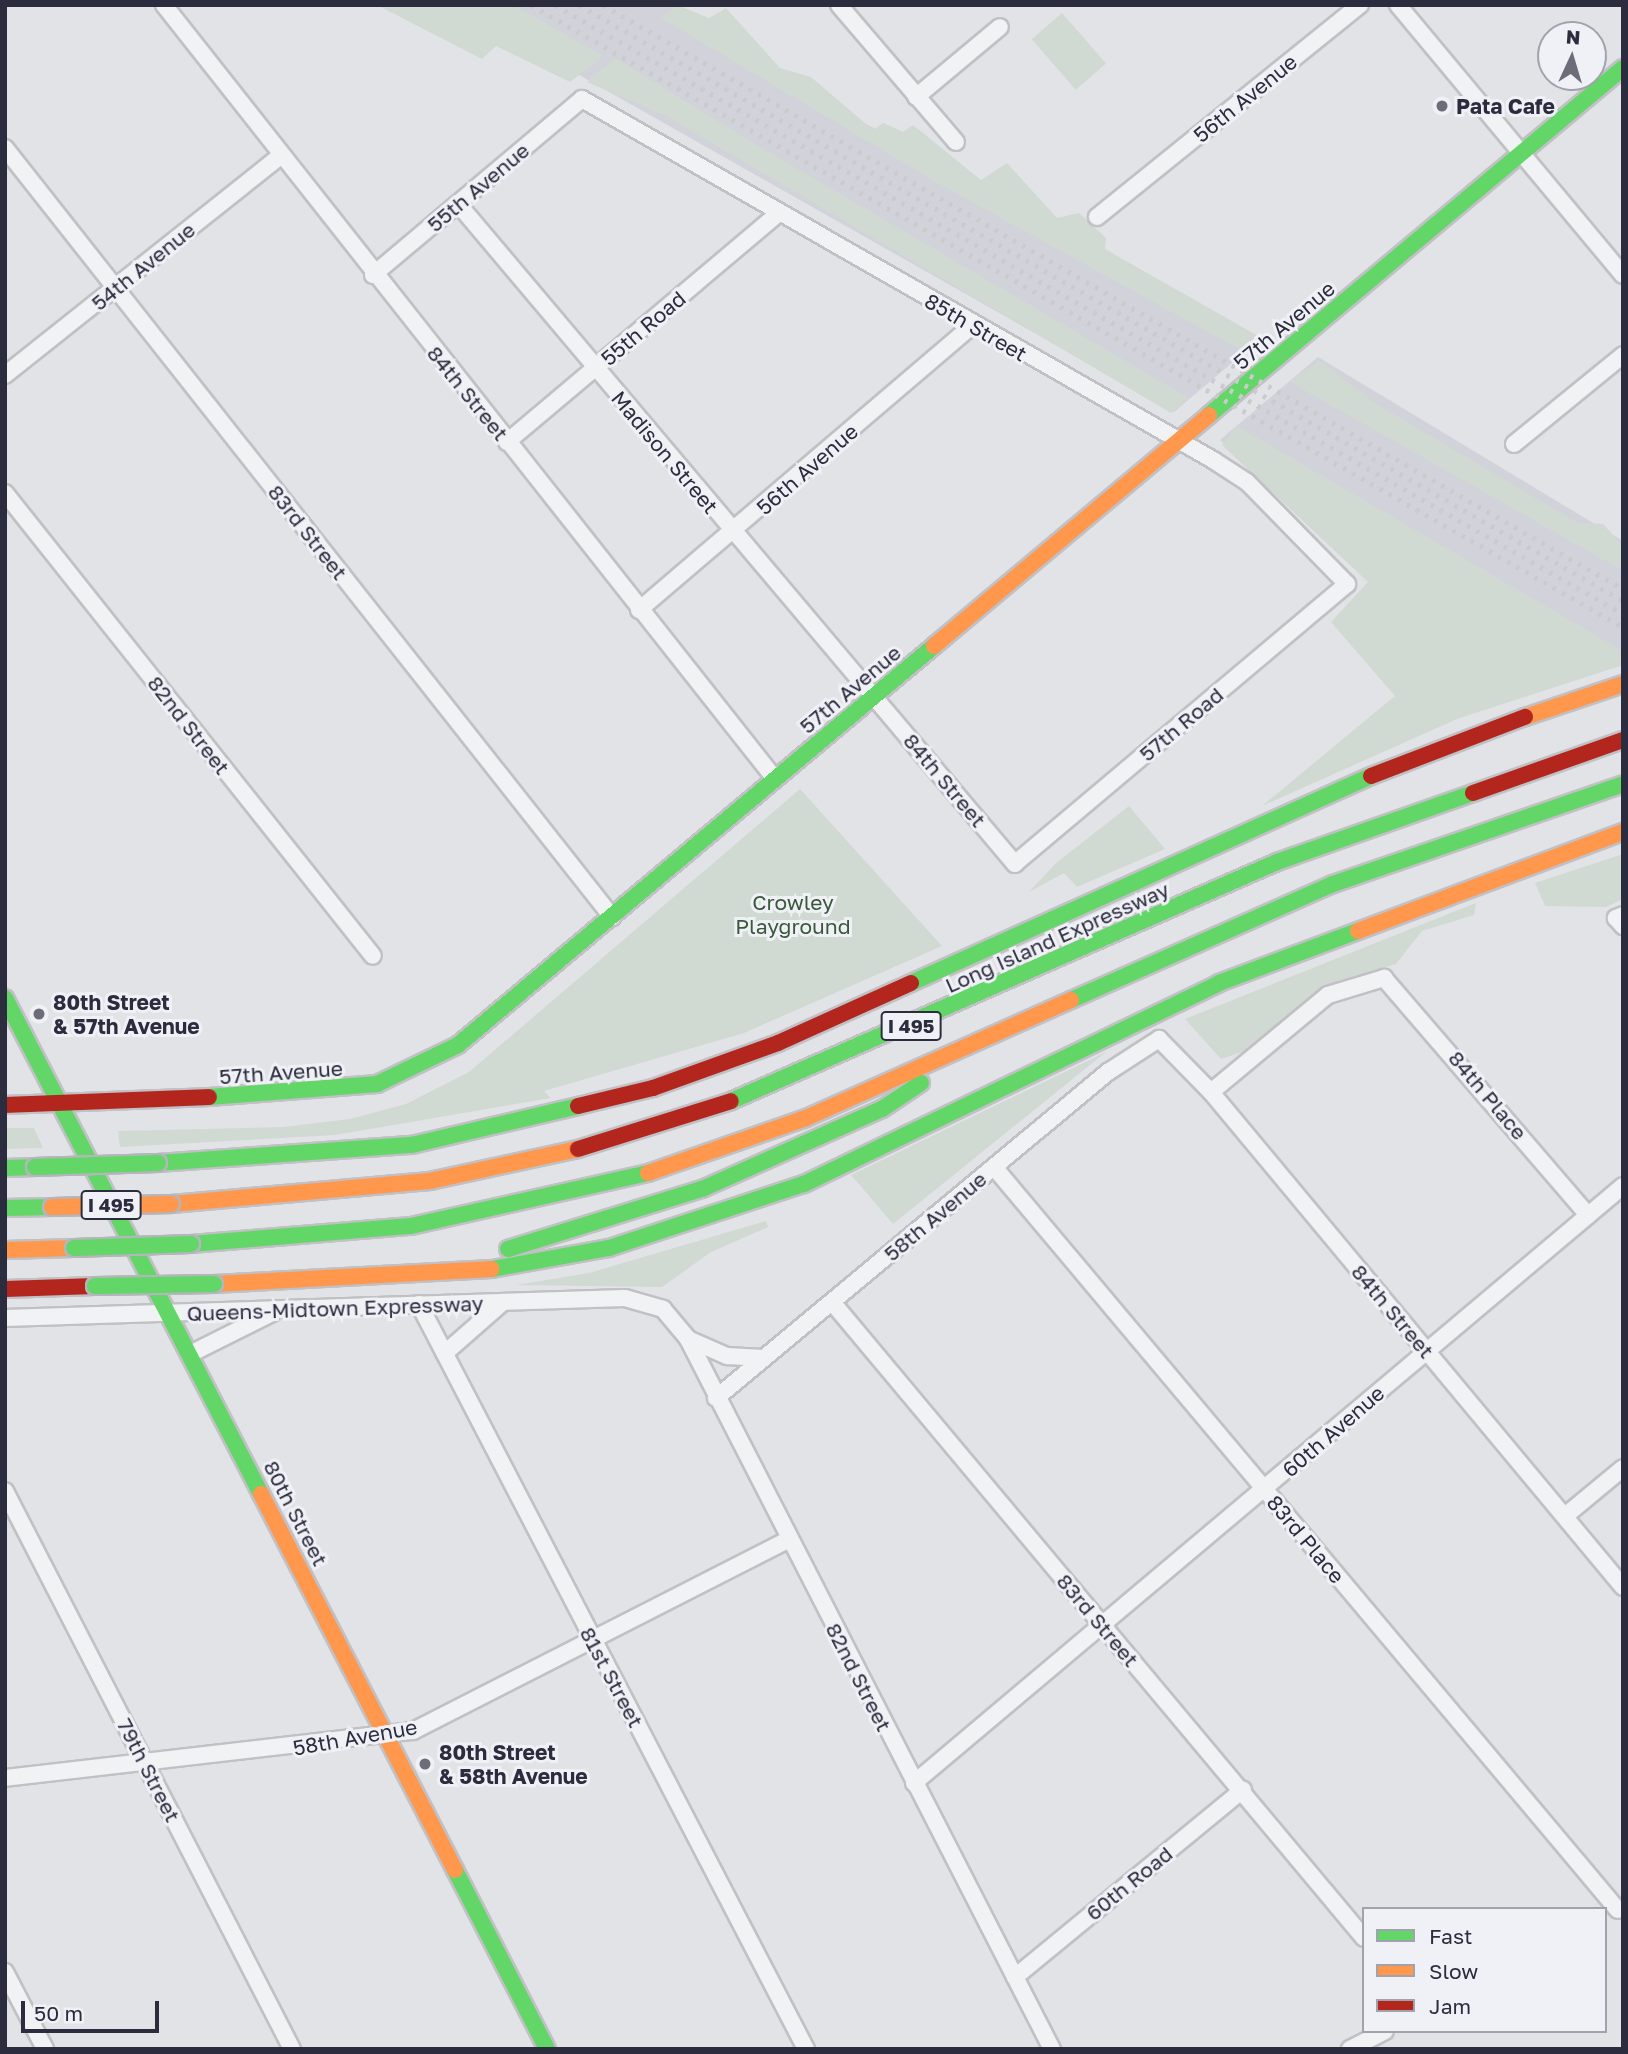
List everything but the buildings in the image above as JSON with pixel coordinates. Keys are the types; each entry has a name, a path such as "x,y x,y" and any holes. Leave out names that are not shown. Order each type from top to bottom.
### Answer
{"main road":[{"name":"57th Avenue","path":"5,1105 302,1096 377,1084 458,1045 1623,68"},
{"path":"5,1168 158,1163 412,1144 570,1112 674,1081 800,1033 1436,747 1623,684"},
{"name":"Long Island Expressway","path":"5,1208 171,1203 430,1181 562,1154 690,1116 817,1068 1277,862 1623,740"},
{"name":"I 495","path":"5,1250 191,1244 411,1226 611,1184 795,1122 1333,884 1623,784"},
{"path":"5,1289 389,1276 574,1256 738,1210 834,1170 1219,983 1623,832"},
{"name":"80th Street","path":"5,998 547,2049"},
{"path":"389,1276 569,1234 702,1189 882,1109 992,1035"}],"street":[{"name":"84th Street","path":"164,5 373,275 775,779"},
{"path":"839,5 956,142"},
{"name":"56th Avenue","path":"1097,217 1360,5"},
{"path":"1398,5 1623,275"},
{"path":"916,97 1000,27"},
{"name":"55th Avenue","path":"373,275 582,99"},
{"name":"85th Street","path":"582,99 1247,482 1347,584"},
{"name":"83rd Street","path":"5,148 612,917"},
{"name":"54th Avenue","path":"5,375 280,156"},
{"name":"Madison Street","path":"459,205 874,696"},
{"name":"55th Road","path":"507,442 778,214"},
{"name":"56th Avenue","path":"639,610 973,325"},
{"path":"1514,444 1623,355"},
{"name":"82nd Street","path":"5,493 373,956"},
{"name":"57th Road","path":"1015,864 1347,584"},
{"name":"84th Street","path":"874,696 1015,864"},
{"name":"84th Place","path":"1211,1092 1328,995 1384,978 1588,1215"},
{"name":"84th Street","path":"1159,1039 1211,1092 1623,1587"},
{"name":"58th Avenue","path":"716,1398 1108,1072 1159,1039"},
{"name":"83rd Place","path":"994,1167 1615,1911"},
{"name":"60th Avenue","path":"914,1783 1623,1186"},
{"name":"Queens-Midtown Expressway","path":"5,1318 625,1298 663,1309"},
{"path":"444,1353 503,1302"},
{"name":"83rd Street","path":"832,1303 1362,1935"},
{"name":"81st Street","path":"419,1304 806,2049"},
{"name":"82nd Street","path":"663,1309 688,1339 788,1541 1052,2049"},
{"path":"190,1354 276,1311"},
{"path":"688,1339 727,1356 764,1358"},
{"path":"1565,1517 1623,1468"},
{"name":"79th Street","path":"5,1491 292,2049"},
{"name":"58th Avenue","path":"5,1778 414,1731 594,1642 788,1541"},
{"name":"60th Road","path":"1015,1977 1243,1790"},
{"path":"5,1972 45,2049"},
{"path":"1350,2049 1381,2033"}],"shaded area":[{"path":"405,5 672,5 844,112 1260,339 1174,412 574,72"},
{"path":"1318,357 1623,541 1623,666 1603,668 1264,478 1220,440"}],"green space":[{"path":"377,5 514,5 603,56 570,82 496,46 482,59"},
{"path":"677,5 709,18 726,8 780,68 811,77 873,130 883,123 903,132 913,125 981,180 1007,163 1057,218 1079,213 1106,238 1105,249 1260,337 1239,349 939,184 661,18"},
{"path":"1062,13 1106,64 1076,90 1032,39"},
{"path":"615,58 762,148 1189,398 1171,413 666,116 587,82"},
{"path":"1319,360 1375,403 1578,523 1603,524 1623,546 1623,571 1290,382"},
{"path":"1237,426 1623,651 1623,665 1457,719 1262,806 1395,696 1331,622 1368,582 1222,445"},
{"name":"Crowley Playground","path":"800,789 942,946 744,1033 544,1091 551,1098 335,1135 120,1147 118,1131 284,1127 350,1119 406,1104 469,1072"},
{"path":"1129,806 1165,849 1077,887 1064,873 1029,892 1056,863"},
{"path":"1623,854 1623,899 1606,907 1545,906 1535,883"},
{"path":"1476,903 1474,915 1422,931 1396,964 1322,986 1245,1051 1221,1059 1185,1019"},
{"path":"1106,1052 893,1224 851,1175"},
{"path":"5,1128 34,1128 43,1148 5,1149"},
{"path":"766,1221 768,1227 711,1252 662,1287 516,1285 589,1273"}],"railway":[{"path":"531,5 1623,627"},
{"path":"555,5 1623,614"},
{"path":"579,5 1623,601"},
{"path":"603,5 1623,589"}],"traffic: fast":[{"path":"1209,415 1623,68"},
{"path":"209,1097 377,1084 458,1045 934,646"},
{"path":"911,983 1371,776"},
{"path":"1071,1000 1333,884 1623,784"},
{"path":"731,1101 1277,862 1473,793"},
{"path":"492,1269 609,1248 804,1184 1219,983 1358,931"},
{"path":"5,998 261,1494"},
{"path":"508,1249 702,1189 882,1109 921,1083"},
{"path":"158,1163 412,1145 578,1106"},
{"path":"35,1167 158,1163"},
{"path":"5,1168 35,1167"},
{"path":"191,1244 411,1226 648,1173"},
{"path":"5,1208 52,1207"},
{"path":"74,1248 191,1244"},
{"path":"95,1286 214,1284"},
{"path":"455,1870 547,2049"}],"traffic: slow":[{"path":"934,646 1209,415"},
{"path":"1525,717 1623,684"},
{"path":"1358,931 1623,832"},
{"path":"648,1173 806,1118 1071,1000"},
{"path":"171,1204 430,1181 578,1149"},
{"path":"52,1207 171,1204"},
{"path":"5,1250 74,1248"},
{"path":"214,1284 492,1269"},
{"path":"261,1494 455,1870"}],"traffic: jam":[{"path":"1371,776 1525,717"},
{"path":"1473,793 1623,740"},
{"path":"578,1106 653,1088 778,1043 911,983"},
{"path":"5,1105 209,1097"},
{"path":"578,1149 731,1101"},
{"path":"5,1289 95,1286"}],"place":[{"name":"Pata Cafe","path":"1442,106"},
{"name":"80th Street & 57th Avenue","path":"39,1014"},
{"name":"80th Street & 58th Avenue","path":"425,1764"}]}
